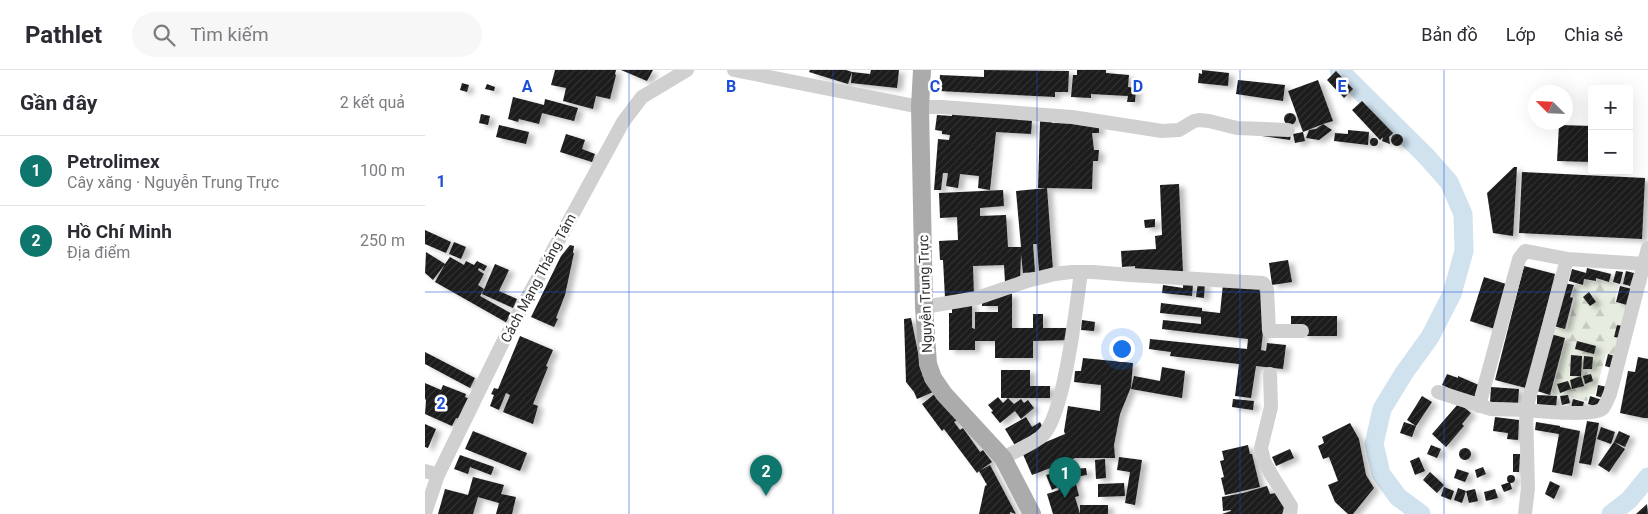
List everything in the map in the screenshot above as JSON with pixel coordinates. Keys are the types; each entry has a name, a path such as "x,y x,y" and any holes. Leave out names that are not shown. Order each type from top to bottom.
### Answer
{"main road":[{"name":"Nguyễn Trung Trực","path":"922,70 919,107 924,306 928,364 933,378 944,394 1003,458 1032,514"}],"street":[{"path":"657,86 661,70"},
{"name":"Cách Mạng Tháng Tám","path":"425,513 431,473 623,122 642,97 657,86 687,70"},
{"path":"733,70 919,107 942,106 1072,118 1162,131 1179,130 1199,120 1237,128 1288,130"},
{"path":"1437,392 1491,409 1566,413 1598,411 1604,407 1610,394 1648,248"},
{"path":"1479,406 1521,255 1525,251 1567,259 1645,264"},
{"path":"1525,514 1528,488 1526,410 1567,259"},
{"path":"924,306 977,298 1055,274 1081,272 1263,283 1267,289 1269,332 1302,331"},
{"path":"1003,458 1042,436 1051,423 1060,398 1081,272"},
{"path":"1270,374 1271,407 1261,448 1264,461 1291,506 1289,514"}],"green space":[{"path":"1585,280 1596,282 1598,280 1619,284 1615,302 1628,306 1615,355 1606,354 1595,394 1589,395 1587,401 1554,394 1552,391 1566,338 1552,334 1554,328 1567,329 1575,299 1572,296 1575,284 1583,286"}],"building":[{"path":"555,70 616,70 610,99 596,96 593,109 563,101 566,88 551,85"},
{"path":"621,70 653,70 647,81"},
{"path":"810,70 846,70 852,72 848,84 809,72"},
{"path":"871,70 899,70 897,88 851,83 852,72 870,74"},
{"path":"984,70 1069,71 1068,92 1055,92 1055,97 939,91 940,75 984,77"},
{"path":"1077,70 1106,70 1106,73 1129,75 1128,87 1136,88 1135,102 1127,102 1128,96 1091,94 1091,98 1071,97 1073,75 1077,75"},
{"path":"1202,70 1229,73 1228,86 1198,83 1199,73 1202,74"},
{"path":"1336,71 1353,89 1344,98 1327,80"},
{"path":"1238,80 1285,85 1283,101 1236,94"},
{"path":"1318,80 1333,121 1303,132 1288,91"},
{"path":"462,83 469,85 467,92 460,90"},
{"path":"487,84 495,87 494,91 485,89"},
{"path":"513,97 544,105 545,99 578,108 574,121 542,113 539,124 519,119 518,122 508,119"},
{"path":"1362,101 1393,133 1389,137 1390,144 1382,141 1383,137 1380,140 1352,110"},
{"path":"952,113 1032,120 1031,134 996,132 990,190 978,188 979,176 960,174 958,188 946,186 948,173 943,173 941,190 934,190 938,139 949,140 950,135 942,134 942,131 935,130 937,115 952,116"},
{"path":"1288,113 1292,113 1296,119 1292,125 1288,125 1284,121 1284,117"},
{"path":"481,114 490,116 488,125 479,123"},
{"path":"1040,121 1099,124 1099,133 1092,133 1094,150 1099,150 1098,161 1093,161 1092,189 1038,188"},
{"path":"1323,124 1332,130 1319,140 1306,138 1309,130 1316,129"},
{"path":"499,125 529,132 526,144 496,137"},
{"path":"1573,125 1588,126 1588,162 1557,161 1559,130 1573,130"},
{"path":"1348,130 1369,132 1368,145 1334,141 1335,133 1348,134"},
{"path":"1303,132 1305,141 1295,143 1293,134"},
{"path":"566,134 585,140 582,149 595,154 592,162 560,152"},
{"path":"1395,134 1399,134 1403,140 1399,146 1395,146 1391,142 1391,138"},
{"path":"1255,135 1291,135 1290,140"},
{"path":"1374,138 1378,142 1374,146 1370,142"},
{"path":"1514,167 1517,167 1513,236 1493,233 1487,193"},
{"path":"1522,172 1645,178 1642,239 1519,233"},
{"path":"1179,184 1183,273 1135,275 1135,266 1122,267 1121,251 1156,249 1155,236 1162,235 1160,185"},
{"path":"1047,188 1053,270 1039,272 1037,244 1033,244 1035,272 1023,273 1021,254 1020,281 1005,282 1004,265 973,266 974,297 945,298 943,260 940,260 939,241 958,240 957,217 940,218 939,193 1003,190 1004,206 980,208 980,216 1006,215 1008,247 1021,247 1016,191"},
{"path":"1155,219 1155,227 1145,228 1144,220"},
{"path":"425,230 451,242 446,253 425,244"},
{"path":"454,242 466,247 461,259 449,254"},
{"path":"570,245 574,246 574,253 565,295 554,327 531,317 561,256"},
{"path":"426,252 445,264 433,280 425,273"},
{"path":"450,257 464,265 466,261 474,265 477,261 487,266 484,271 479,268 478,270 484,274 478,285 484,289 480,296 514,315 509,324 435,282"},
{"path":"1288,260 1292,282 1272,285 1269,263"},
{"path":"495,264 509,270 499,291 517,299 513,308 482,294"},
{"path":"1524,266 1555,274 1526,388 1495,380"},
{"path":"1587,268 1611,274 1609,282 1596,278 1596,281 1584,279 1583,285 1569,281 1572,269 1586,273"},
{"path":"1616,271 1623,272 1620,284 1613,282"},
{"path":"1626,271 1634,273 1630,286 1623,284"},
{"path":"1484,277 1509,285 1495,329 1470,321"},
{"path":"1183,282 1193,284 1192,296 1162,293 1163,285 1183,288"},
{"path":"1198,282 1205,283 1204,298 1196,297"},
{"path":"1564,283 1574,285 1570,297 1573,298 1565,329 1553,326"},
{"path":"1223,284 1263,289 1264,324 1261,350 1266,351 1267,343 1286,345 1283,369 1256,366 1251,398 1235,396 1239,364 1170,356 1171,352 1149,349 1150,339 1247,349 1248,339 1162,329 1163,320 1201,324 1201,317 1160,313 1161,303 1202,308 1202,311 1220,313"},
{"path":"1620,286 1632,289 1627,305 1616,302"},
{"path":"1589,292 1596,302 1590,306 1583,297"},
{"path":"1012,294 1012,328 1033,328 1033,314 1043,314 1043,328 1070,328 1070,340 1033,341 1033,358 995,358 995,341 975,341 975,350 949,350 949,313 952,313 952,302 972,302 972,328 975,329 975,312 998,312 998,306 982,306 982,297"},
{"path":"1291,316 1337,316 1337,336 1306,336 1291,326"},
{"path":"911,318 923,377 926,377 933,392 917,399 906,382 904,319"},
{"path":"1082,320 1095,322 1094,331 1081,330"},
{"path":"1617,325 1623,326 1620,338 1614,337"},
{"path":"1551,334 1565,338 1550,395 1537,391"},
{"path":"520,336 553,350 533,404 538,406 533,424 503,412 510,395 506,393 499,410 490,406 494,395 491,394 494,388 498,389"},
{"path":"1577,341 1596,346 1594,354 1575,349"},
{"path":"425,352 475,378 470,388 425,364"},
{"path":"1608,354 1615,356 1612,368 1605,366"},
{"path":"1571,355 1582,356 1581,376 1570,376"},
{"path":"1584,356 1593,357 1592,369 1583,369"},
{"path":"1638,357 1648,359 1648,418 1620,413 1628,371 1635,372"},
{"path":"1083,358 1133,363 1131,387 1120,414 1114,445 1115,458 1075,458 1068,461 1079,496 1075,497 1080,514 1053,514 1047,494 1059,490 1058,487 1052,490 1046,475 1055,472 1053,467 1032,475 1022,452 1065,434 1068,406 1100,411 1101,385 1074,382 1075,371 1081,371"},
{"path":"1162,367 1185,371 1182,398 1131,389 1134,376 1160,381"},
{"path":"1001,370 1030,370 1030,386 1050,386 1050,398 1001,398"},
{"path":"1447,374 1458,378 1458,376 1481,386 1475,400 1442,385"},
{"path":"1591,374 1593,381 1585,384 1583,376"},
{"path":"1581,376 1584,386 1572,389 1570,380"},
{"path":"1568,381 1571,389 1560,393 1557,384"},
{"path":"425,383 441,390 443,385 466,394 465,397 472,400 462,420 456,418 452,426 425,414"},
{"path":"1598,385 1607,387 1604,398 1596,396"},
{"path":"1491,387 1519,389 1518,403 1490,402"},
{"path":"937,392 957,420 954,422 960,430 963,428 980,452 983,450 992,462 977,473 944,429 942,431 922,404"},
{"path":"1537,395 1557,396 1556,408 1537,407"},
{"path":"1568,395 1570,403 1562,405 1560,396"},
{"path":"1422,396 1432,402 1416,426 1407,420"},
{"path":"1590,396 1602,400 1600,408 1588,404"},
{"path":"998,397 1003,403 1008,398 1014,404 1021,399 1024,403 1028,400 1034,408 1021,419 1015,411 1000,423 988,405"},
{"path":"1233,399 1254,401 1253,410 1232,407"},
{"path":"1573,399 1584,402 1582,410 1571,408"},
{"path":"1459,403 1471,413 1462,424 1464,426 1446,447 1432,434"},
{"path":"1026,417 1032,427 1040,422 1044,430 1016,447 1005,429"},
{"path":"1495,417 1519,420 1518,440 1507,439 1508,433 1493,431"},
{"path":"1587,421 1599,423 1591,465 1579,463"},
{"path":"1404,422 1416,426 1412,437 1400,433"},
{"path":"1536,422 1580,431 1572,476 1552,472 1559,434 1535,430"},
{"path":"1350,423 1359,439 1366,475 1374,488 1353,514 1348,514 1335,502 1328,485 1338,481 1329,457 1323,459 1318,446 1324,443 1322,437"},
{"path":"425,424 436,429 428,448 425,447"},
{"path":"1601,427 1615,432 1611,444 1597,439"},
{"path":"473,431 527,453 520,471 465,449"},
{"path":"1619,431 1630,436 1625,447 1614,442"},
{"path":"1614,442 1625,449 1609,472 1598,465"},
{"path":"1248,445 1260,487 1225,495 1221,478 1224,477 1220,461 1224,460 1222,451"},
{"path":"1431,445 1441,449 1437,458 1427,454"},
{"path":"1463,448 1467,448 1471,454 1467,460 1463,460 1459,456 1459,452"},
{"path":"1290,449 1294,458 1276,466 1272,457"},
{"path":"1513,454 1520,454 1519,472 1513,472"},
{"path":"460,455 494,467 491,475 470,467 468,474 454,469"},
{"path":"1119,457 1142,460 1135,505 1125,503 1130,472 1117,470"},
{"path":"1419,457 1425,471 1415,475 1410,461"},
{"path":"1105,459 1106,478 1096,479 1095,460"},
{"path":"990,465 1016,514 1010,512 1010,514 979,514 985,486 987,485 979,471"},
{"path":"1483,467 1486,474 1477,478 1475,470"},
{"path":"1086,468 1087,475 1075,477 1074,469"},
{"path":"1457,469 1469,473 1465,482 1454,478"},
{"path":"1430,472 1444,485 1437,493 1423,480"},
{"path":"1511,475 1515,479 1511,483 1507,479"},
{"path":"473,477 504,485 501,494 516,497 512,514 496,514 499,503 478,497 473,514 438,514 445,489 468,495"},
{"path":"1550,481 1560,486 1554,499 1545,494"},
{"path":"1510,482 1512,489 1504,492 1501,485"},
{"path":"1124,483 1125,496 1098,497 1098,484"},
{"path":"1267,486 1270,494 1276,493 1285,507 1282,514 1222,514 1231,510 1223,511 1222,497"},
{"path":"1444,487 1454,491 1451,500 1441,496"},
{"path":"1458,488 1466,491 1462,503 1454,500"},
{"path":"1475,489 1478,501 1469,503 1466,491"},
{"path":"1495,489 1498,498 1486,501 1484,492"},
{"path":"1647,504 1648,514 1636,514"},
{"path":"1080,505 1108,505 1108,514 1080,514"}],"waterway":[{"path":"1339,70 1426,156 1449,182 1463,214 1464,251 1452,294 1430,337 1404,373 1382,409 1374,444 1381,474 1398,497 1421,514"},
{"path":"1611,514 1629,500 1648,477"}],"place":[{"name":"Hồ Chí Minh","path":"766,496"},
{"name":"Petrolimex","path":"1065,498"}]}
